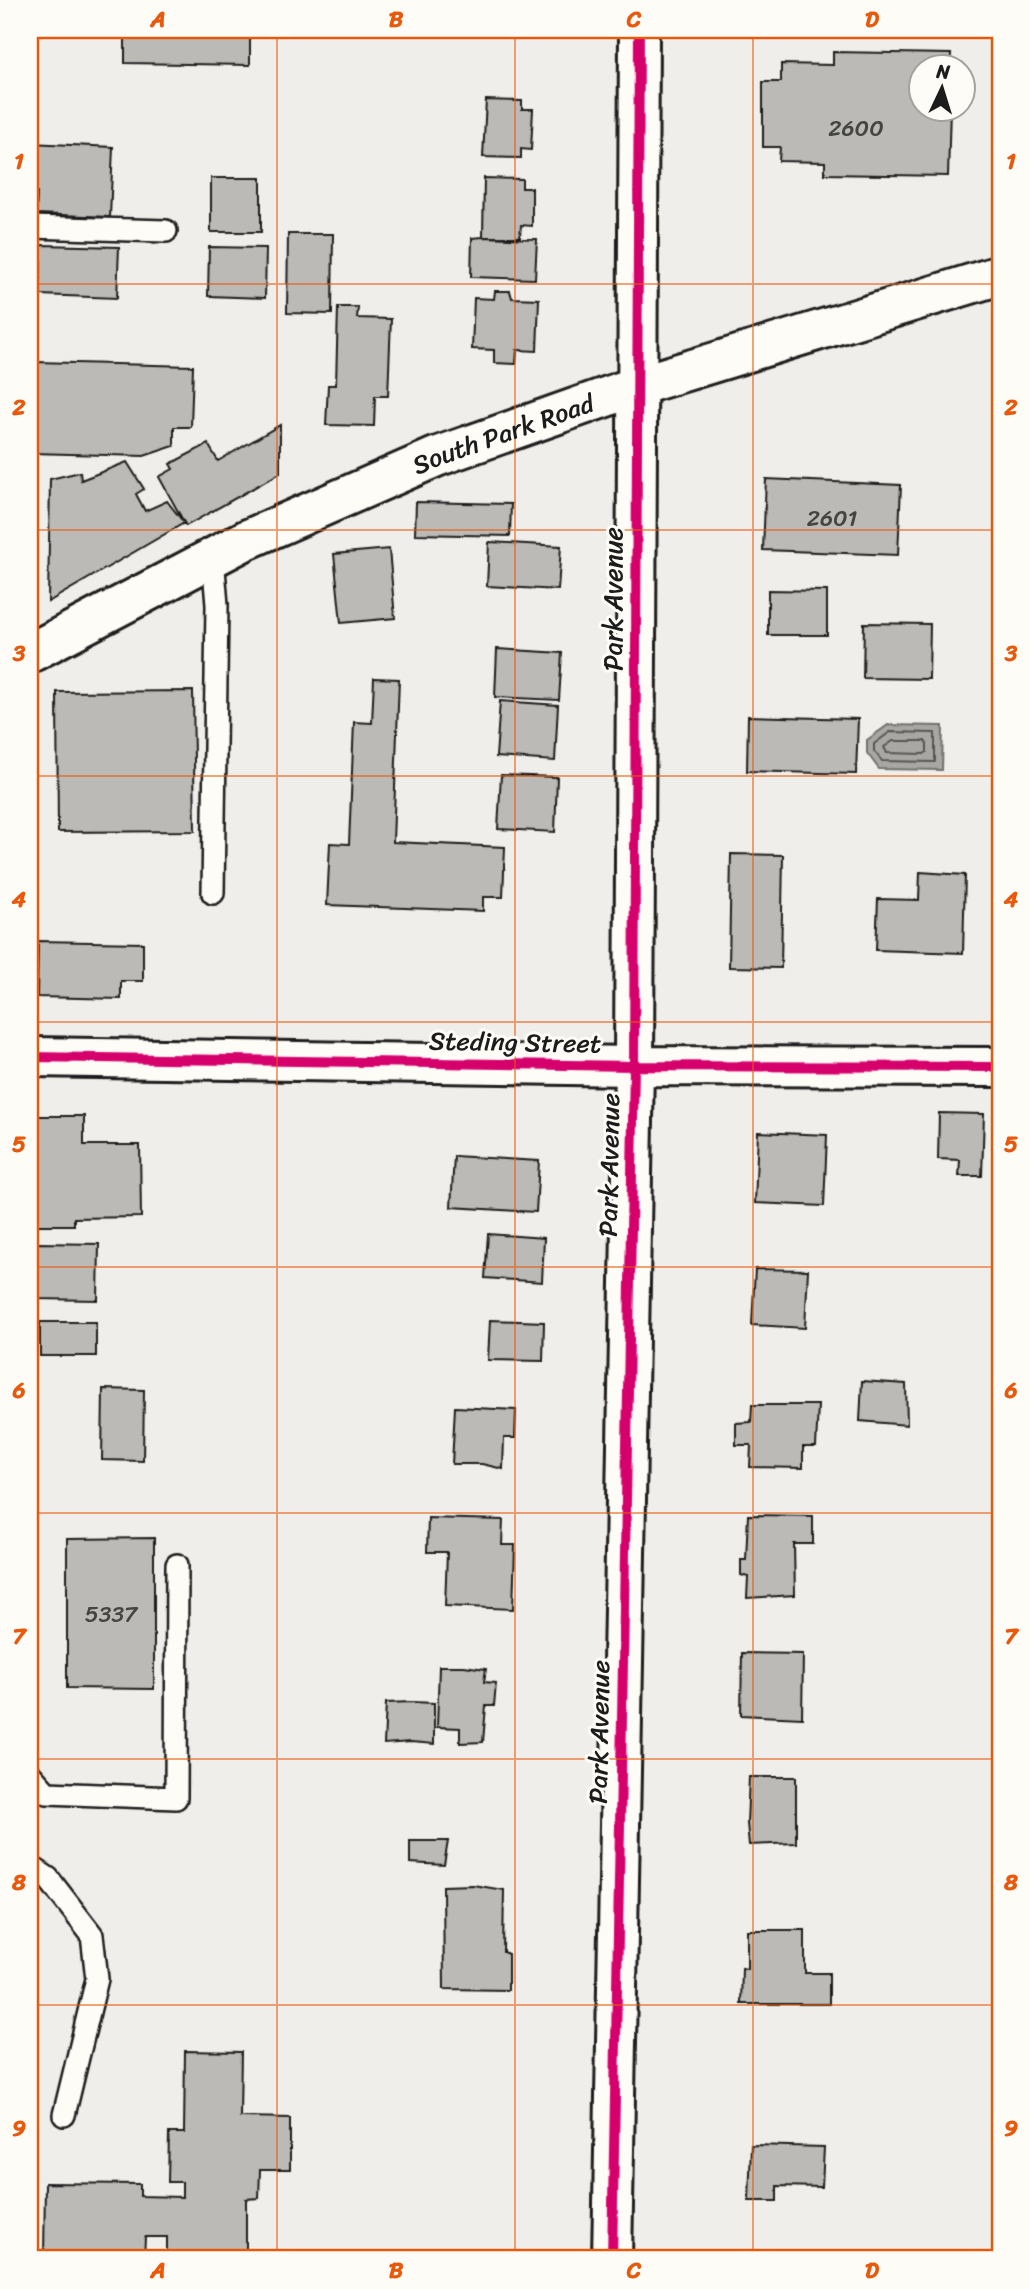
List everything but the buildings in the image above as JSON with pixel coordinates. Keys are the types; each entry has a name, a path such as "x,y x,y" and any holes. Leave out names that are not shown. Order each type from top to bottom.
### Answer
{"street":[{"name":"Park Avenue","path":"612,2259 634,1066 639,30"},
{"name":"South Park Road","path":"30,653 246,540 436,457 637,386 1000,275"},
{"name":"Steding Street","path":"30,1057 634,1066 1000,1067"}],"lane":[{"path":"30,227 166,230"},
{"path":"213,557 217,605 213,893"},
{"path":"30,1774 47,1793 176,1798 177,1565"},
{"path":"30,1866 48,1878 92,1935 97,1979 64,2115"}],"water":[{"path":"888,725 943,726 942,770 879,769 867,753 867,740"}],"cycle path":[{"path":"612,2259 634,1066 639,30"},
{"path":"30,1057 634,1066 1000,1067"}]}
